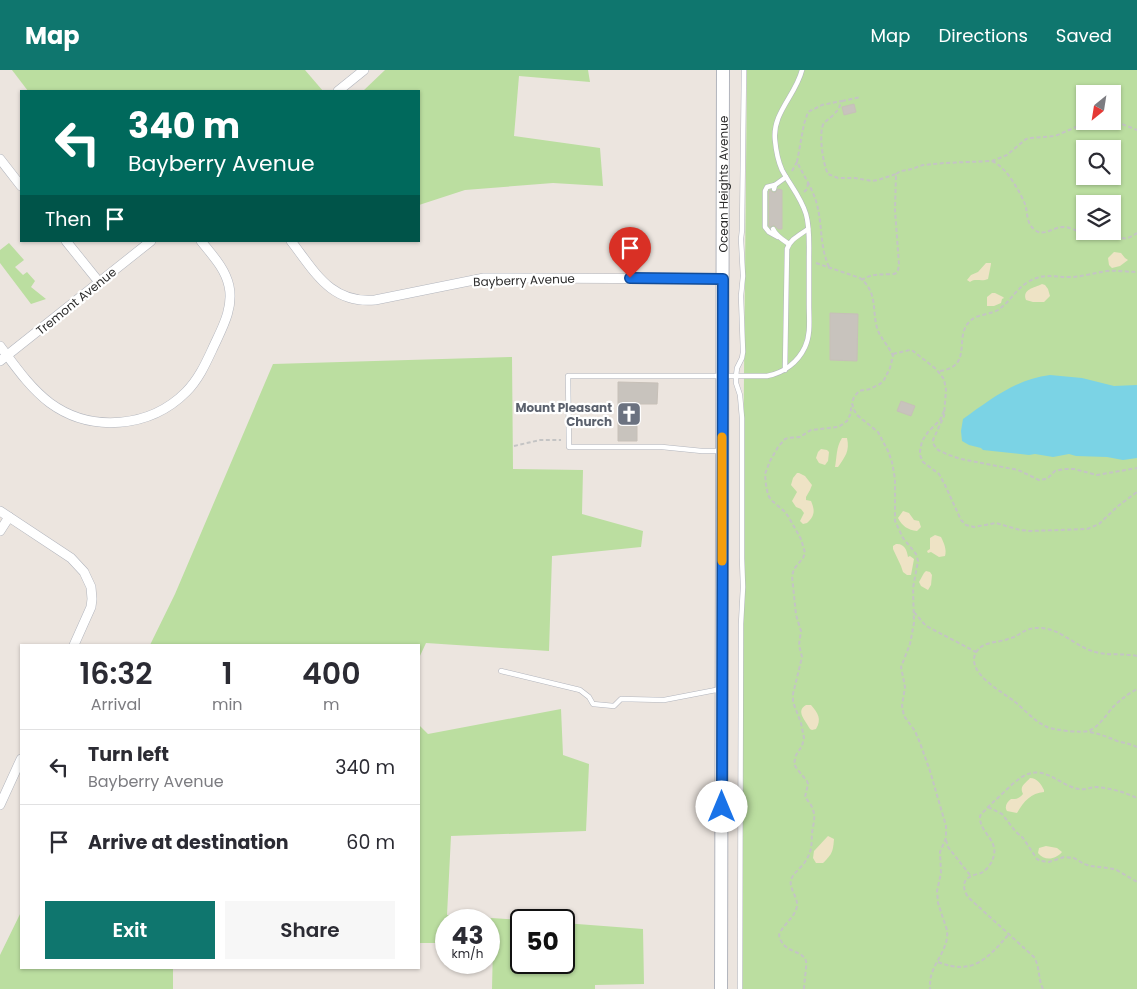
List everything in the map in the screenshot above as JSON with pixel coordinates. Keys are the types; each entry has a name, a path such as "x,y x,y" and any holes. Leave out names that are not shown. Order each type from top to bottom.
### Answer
{"main road":[{"name":"Ocean Heights Avenue","path":"721,989 722,70"}],"street":[{"path":"339,90 364,70"},
{"path":"0,159 20,185"},
{"path":"67,242 99,282"},
{"name":"Tremont Avenue","path":"4,358 150,242"},
{"path":"0,346 4,358 41,396 59,409 77,417 103,422 122,422 159,412 180,397 196,380 208,360 228,312 230,292 224,272 202,242"},
{"name":"Bayberry Avenue","path":"292,242 318,276 330,288 342,296 362,301 484,278 723,279"},
{"path":"0,511 71,558 81,567 88,579 92,593 91,607 74,644"},
{"path":"0,530 9,517"},
{"path":"0,805 20,761"}],"lane":[{"path":"740,989 741,624 743,587 742,418 736,376 743,352 741,331 743,276 741,239 744,70"},
{"path":"722,451 662,447 569,447 568,376 767,376 786,370 802,353 808,340 809,330 808,229 803,206 778,158 775,132 781,110 798,82 802,70"},
{"path":"788,178 775,187 767,187 765,191 765,227 769,232 789,244"},
{"path":"773,229 778,236"},
{"path":"786,370 786,258 789,244 808,229"},
{"path":"501,671 580,690 589,697 593,704 614,706 621,699 664,700 722,689"}],"path":[{"path":"788,178 797,162 808,112 822,105 861,97"},
{"path":"842,101 838,110 823,124 821,131 823,156 828,174 838,178 872,181 923,165 992,162 1007,155 1026,139 1054,136 1076,127"},
{"path":"1121,124 1137,130"},
{"path":"797,162 816,200 821,224 822,247 829,267"},
{"path":"992,162 1002,168 1017,190 1034,230 1043,233 1062,227 1071,228 1076,231"},
{"path":"862,280 865,277 877,274 894,274 898,270 895,210 896,174"},
{"path":"1121,237 1126,239 1137,233"},
{"path":"804,989 806,962 800,954 782,944 779,935 781,929 790,920 796,908 797,903 791,885 792,878 806,860 813,843 814,811 805,797 808,784 794,764 804,738 801,723 793,702 793,694 802,657 799,645 801,631 796,615 792,576 794,568 803,558 805,552 801,539 788,516 768,495 765,474 770,460 778,447 788,438 800,437 811,430 838,427 847,421 854,397 859,391 874,387 884,380 890,368 892,355 879,333 875,307 871,295 862,280 809,260"},
{"path":"939,372 948,370 959,361 964,333 970,320 996,312 1028,282 1048,275 1073,277 1108,271 1137,272"},
{"path":"892,355 910,350 913,351 939,372 944,379 944,416 933,440 938,450 948,455 1018,470 1039,480 1047,479 1055,471 1064,469 1097,475 1137,468"},
{"path":"852,403 857,415 878,432 886,445 895,479 895,522 903,538 916,554 918,561 913,588 914,623 910,644 901,667 905,687 902,711 915,731 930,771 946,826 948,847 970,876"},
{"path":"945,405 940,420 922,441 920,455 923,462 939,474 960,520 966,525 1001,524 1030,531 1087,529 1099,524 1118,506 1137,492"},
{"path":"514,446 540,440 564,440"},
{"path":"914,611 921,621 930,628 976,652"},
{"path":"1137,656 1096,652 1047,628 1041,628 1027,629 1008,640 986,644 978,649 974,659 976,666 989,684 1048,727 1088,731 1109,736 1137,747"},
{"path":"1088,731 1098,724 1120,700 1137,689"},
{"path":"1043,989 1040,983 1039,966 1034,956 966,895 964,884 966,879 986,870 994,853 993,844 981,824 982,814 1012,784 1028,774 1037,772 1043,773 1073,788 1106,788 1137,798"},
{"path":"988,807 1002,814 1016,832 1024,838 1037,859 1041,862 1049,862 1064,857 1074,858 1091,866 1115,869 1137,882"},
{"path":"930,989 931,974 944,949 948,936 937,897 941,873 940,852 946,838"},
{"path":"938,962 956,966 978,963 990,956 1009,934"}],"green space":[{"path":"12,70 305,70 322,90 27,90"},
{"path":"385,70 588,70 590,82 519,76 514,136 600,148 603,186 553,183 465,190 420,205 420,90 364,90"},
{"path":"747,70 1137,70 1137,989 738,989"},
{"path":"9,243 24,260 15,267 23,275 27,272 35,281 31,287 46,299 31,304 0,263 0,250"},
{"path":"512,357 513,469 583,470 582,514 643,531 641,547 552,556 549,651 426,643 420,656 420,644 150,644 175,594 273,364"},
{"path":"561,709 563,755 589,764 586,831 451,836 447,909 435,909 435,943 420,943 420,726 428,734"},
{"path":"20,914 20,969 173,969 173,989 0,989 0,955"},
{"path":"500,919 510,919 510,974 575,974 575,924 643,929 644,984 595,985 595,989 492,989 492,974 500,974"}],"sand":[{"path":"1114,252 1121,253 1128,260 1120,266 1112,268 1109,265 1108,258"},
{"path":"986,263 991,263 988,279 970,282 967,280 971,275 978,272"},
{"path":"1042,284 1048,289 1050,296 1044,302 1026,300 1027,291"},
{"path":"992,293 1004,298 1001,303 987,306 987,297"},
{"path":"842,438 847,438 847,450 845,457 838,467 835,467 838,448"},
{"path":"821,449 829,452 828,461 825,465 819,463 816,458"},
{"path":"797,473 805,476 812,485 806,500 811,501 814,513 807,523 803,524 800,521 804,513 792,501 797,492 791,485"},
{"path":"903,511 909,513 914,520 919,521 921,527 917,531 911,530 900,521 898,518"},
{"path":"935,535 942,539 945,556 939,557 927,551 930,549 930,538"},
{"path":"896,544 903,546 908,557 910,556 914,559 911,575 903,572 893,549 893,546"},
{"path":"926,571 932,575 931,585 928,590 921,586 919,582"},
{"path":"806,705 811,705 817,713 819,722 816,729 810,729 802,716 801,710"},
{"path":"1030,778 1038,782 1044,792 1028,798 1017,813 1007,811 1007,803 1011,799 1022,796 1022,787"},
{"path":"828,836 834,839 831,852 823,863 816,863 813,858 814,851"},
{"path":"1046,846 1057,848 1062,852 1054,858 1044,858 1038,853 1039,848"}],"water":[{"path":"1050,375 1082,378 1114,386 1137,385 1137,458 1123,460 1069,454 1053,457 1029,455 983,450 962,441 963,419 1004,391 1026,381"}],"building":[{"path":"854,104 856,112 844,115 842,107"},
{"path":"778,189 782,190 782,229 778,229 774,225 769,226 769,192 770,190 775,193"},
{"path":"830,313 858,314 857,361 830,360"},
{"path":"618,382 658,383 657,404 639,404 639,407 637,407 637,441 618,441"},
{"path":"901,401 915,406 911,416 897,411"}],"slow traffic":[{"path":"722,437 722,561"}],"place":[{"name":"Mount Pleasant Church","path":"629,414"}],"route":[{"path":"630,278 723,279 722,807"}]}
